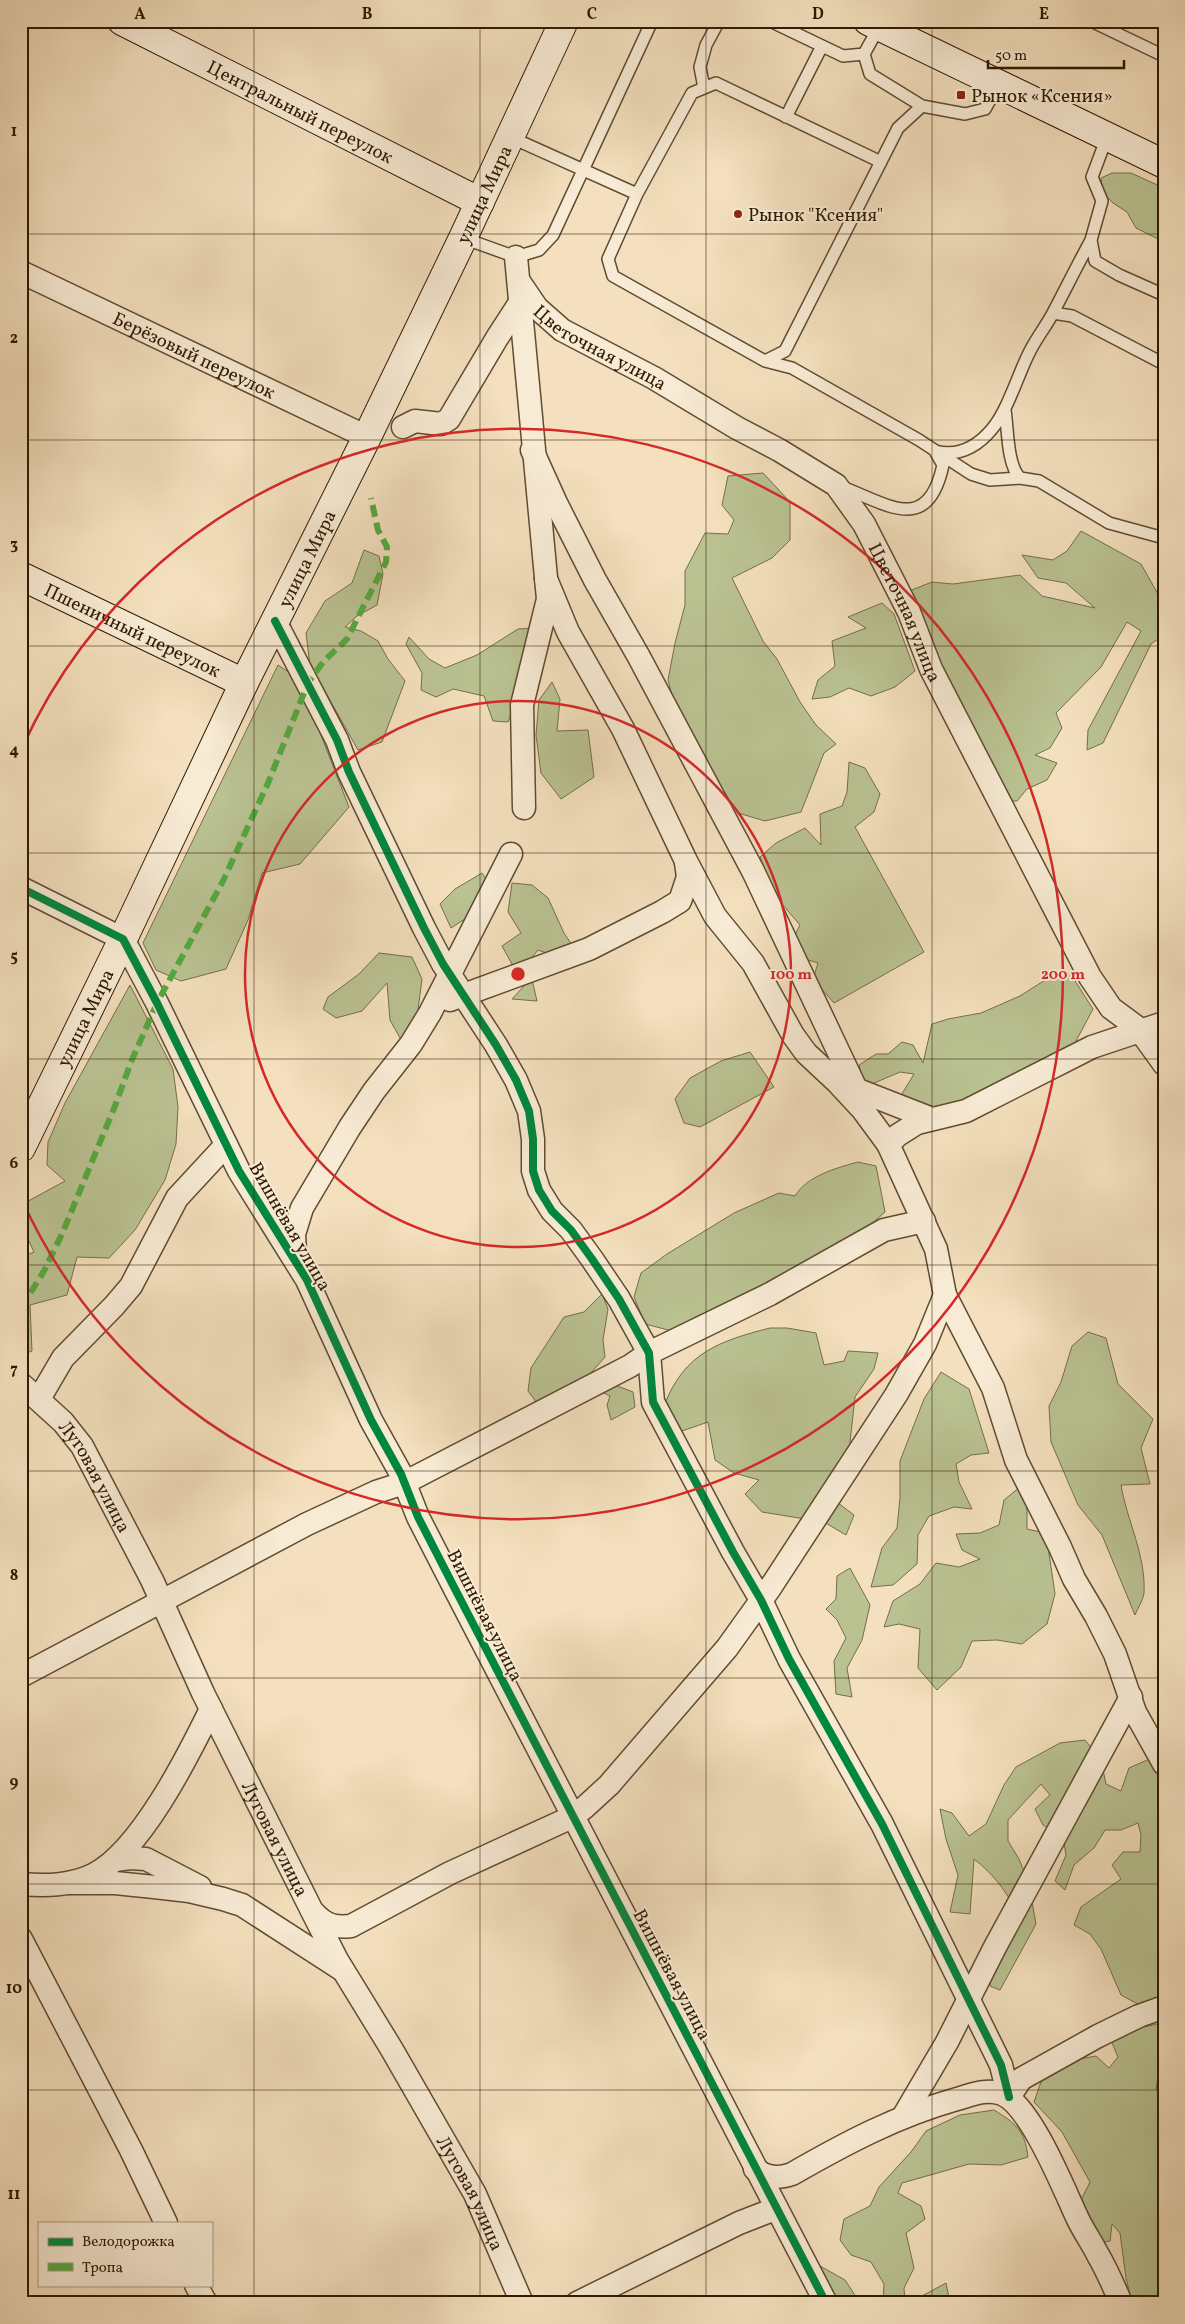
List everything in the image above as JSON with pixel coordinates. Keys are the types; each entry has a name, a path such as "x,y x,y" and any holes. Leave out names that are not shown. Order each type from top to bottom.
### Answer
{"main road":[{"name":"Центральный переулок","path":"122,21 480,202"},
{"name":"улица Мира","path":"21,1148 123,939 244,683 367,437 463,238 564,21"},
{"path":"886,27 998,84 1164,164"},
{"name":"Пшеничный переулок","path":"21,576 244,683"}],"street":[{"path":"516,257 532,450 548,599 522,705 524,808"},
{"name":"Берёзовый переулок","path":"21,272 367,437"},
{"path":"403,426 416,421 441,424 449,419 520,292"},
{"name":"Цветочная улица","path":"520,292 562,330 654,378 836,485 869,533 909,612 931,669 1002,809 1052,900 1074,948 1111,1008 1140,1031 1164,1064"},
{"path":"532,450 556,503 596,580 753,871 857,1091"},
{"path":"546,579 568,632 623,729 686,861 715,916 753,964 793,1035 806,1053 837,1082 867,1116 888,1144 936,1249 944,1295 993,1388 1016,1460 1074,1579 1096,1616 1111,1647 1135,1712 1164,1764"},
{"path":"275,621 337,740 349,772 424,928 496,1045 529,1111 533,1139 533,1171 539,1190 552,1211 570,1230 603,1275 649,1353 653,1402 733,1552 761,1600 789,1659 882,1824 1001,2064 1009,2097 1025,2116 1061,2180 1076,2216 1099,2255 1121,2303"},
{"path":"307,1280 295,1253 294,1234 302,1208 350,1127 374,1091 411,1044 430,1013 511,854"},
{"path":"430,1013 452,999 465,996 589,949 662,912 680,901 688,877 686,861"},
{"path":"21,888 123,939"},
{"name":"Вишнёвая улица","path":"123,939 157,1003 226,1145 278,1237 307,1280 371,1420 404,1483 418,1517 572,1817 679,2018 755,2169 826,2303"},
{"path":"888,1144 917,1123 966,1111 1092,1047 1164,1023"},
{"path":"837,1082 932,1119"},
{"path":"39,1399 63,1358 131,1286 177,1198 226,1145"},
{"path":"21,1676 307,1524 376,1492 404,1483 630,1366 649,1353 762,1298 884,1230 924,1221"},
{"path":"311,1910 322,1922 337,1928 351,1926 450,1873 572,1817 609,1785 727,1648 761,1600 896,1395 925,1344 944,1295"},
{"name":"Луговая улица","path":"21,1384 64,1422 82,1446 162,1600 211,1709 311,1910 344,1971 391,2048 470,2186 522,2303"},
{"path":"903,2117 947,2042 1131,1697"},
{"path":"21,1884 55,1885 69,1882 93,1875 115,1860 130,1845 171,1784 189,1754 211,1709"},
{"path":"115,1860 130,1858 146,1859 223,1899"},
{"path":"69,1882 115,1883 189,1891 242,1905 344,1971"},
{"path":"21,1939 131,2150 166,2222"},
{"path":"1009,2097 1021,2079 1098,2036 1139,2016 1164,2007"},
{"path":"755,2169 761,2174 779,2178 792,2174 849,2142 903,2117 986,2091 1009,2097"},
{"path":"577,2303 739,2223 776,2209"},
{"path":"197,2286 206,2303"}],"lane":[{"path":"463,238 516,257 539,250 553,235 652,21"},
{"path":"704,88 700,67 706,45 719,21"},
{"path":"770,21 843,56 864,54 886,27"},
{"path":"1091,21 1164,56"},
{"path":"786,116 822,46"},
{"path":"864,54 870,74 922,106 966,114 985,109 998,84"},
{"path":"881,162 716,82 692,93 637,194 608,260 613,276 764,362 792,368 971,474 990,480 1020,478 1039,481 1109,523 1164,538"},
{"path":"764,362 785,351 898,128 922,106"},
{"path":"510,137 637,194"},
{"path":"935,451 955,454 967,450 993,428 1005,410 1013,386 1031,349 1053,313 1091,240 1102,201 1092,177 1108,137"},
{"path":"1091,240 1095,262 1164,295"},
{"path":"1053,313 1072,316 1164,364"},
{"path":"1005,410 1010,460 1014,472 1020,478"},
{"path":"836,485 893,506 910,510 922,507 932,496 939,483 943,465 935,451"}],"green space":[{"path":"1112,173 1131,173 1164,188 1164,242 1136,228 1127,212 1113,203 1103,193 1101,178"},
{"path":"763,473 790,502 790,540 772,558 732,578 763,641 777,659 800,702 816,725 836,744 824,753 801,812 765,821 738,813 682,732 668,680 685,605 685,571 705,533 728,534 734,520 722,505 728,476"},
{"path":"1081,531 1141,564 1159,596 1164,612 1164,635 1151,644 1103,743 1087,750 1088,730 1141,631 1127,622 1101,667 1056,713 1062,728 1050,748 1035,755 1057,763 1047,780 1027,789 1017,801 1005,801 961,716 909,591 932,582 953,584 1020,575 1042,596 1095,608 1066,583 1038,578 1022,555 1053,560 1067,551"},
{"path":"364,550 379,556 383,574 377,605 357,616 345,627 361,631 378,641 388,659 405,681 382,742 358,750 310,665 306,633 325,601 352,583"},
{"path":"882,603 894,614 915,671 895,687 871,696 849,688 830,697 812,699 818,680 835,666 832,641 866,628 848,617"},
{"path":"535,628 523,678 508,722 493,721 484,696 453,689 436,697 421,690 422,673 406,644 409,637 429,659 445,668 477,655 518,629"},
{"path":"278,665 299,679 349,807 300,864 262,873 248,920 226,969 181,981 156,970 143,943"},
{"path":"552,682 560,699 557,731 588,730 594,777 561,799 541,773 536,735 539,700"},
{"path":"849,762 865,768 880,794 874,812 855,827 924,952 834,1003 813,979 818,963 798,957 794,937 800,925 775,896 760,857 776,843 805,828 821,845 820,814 842,806 847,792"},
{"path":"482,873 487,880 471,915 451,928 440,904 455,889"},
{"path":"512,883 532,885 548,898 564,933 578,954 560,958 538,950 528,962 537,1001 512,999 524,986 502,946 521,933 508,912"},
{"path":"379,953 412,957 422,979 418,1010 405,1047 390,1020 387,983 362,1011 336,1018 323,1009 328,997 359,974"},
{"path":"1070,973 1093,1009 1075,1043 1049,1070 932,1114 900,1097 914,1074 900,1072 865,1087 859,1065 876,1054 888,1054 902,1042 913,1045 923,1063 932,1024 981,1013 1020,996 1053,975"},
{"path":"130,985 173,1069 178,1107 176,1144 165,1180 135,1230 109,1258 77,1257 67,1295 30,1305 32,1351 21,1355 21,1257 34,1252 21,1224 21,1205 65,1181 47,1165 48,1142 65,1103"},
{"path":"750,1052 774,1087 700,1127 684,1123 675,1099 690,1078 721,1061"},
{"path":"858,1162 876,1166 885,1212 858,1236 726,1307 672,1331 645,1324 634,1297 641,1273 667,1254 734,1213 779,1193 795,1196 800,1189 814,1178"},
{"path":"602,1294 608,1309 603,1340 605,1357 589,1375 633,1392 635,1407 611,1420 607,1405 610,1396 589,1386 540,1407 528,1391 531,1368 564,1317 584,1312"},
{"path":"770,1328 787,1328 816,1333 824,1365 844,1361 848,1351 878,1353 874,1369 855,1397 849,1451 838,1503 854,1515 846,1535 824,1522 762,1512 745,1494 759,1480 734,1473 715,1460 708,1422 682,1431 664,1406 672,1388 682,1373 705,1352 735,1338"},
{"path":"1088,1332 1106,1338 1118,1384 1153,1419 1141,1448 1150,1484 1121,1485 1139,1552 1144,1579 1142,1601 1135,1615 1102,1535 1078,1505 1051,1442 1049,1406 1061,1382 1072,1346"},
{"path":"941,1372 969,1389 989,1453 971,1455 956,1464 959,1482 972,1509 954,1507 929,1516 918,1535 917,1564 893,1585 871,1587 882,1548 897,1528 900,1498 900,1461 924,1399"},
{"path":"1020,1487 1027,1499 1027,1529 1046,1533 1055,1594 1047,1624 1022,1644 997,1640 972,1641 961,1667 937,1690 918,1668 920,1629 899,1624 884,1627 893,1601 920,1584 936,1563 959,1567 980,1559 962,1550 956,1534 980,1533 999,1525 1004,1500"},
{"path":"850,1568 870,1605 862,1640 847,1668 852,1697 836,1694 834,1661 846,1638 837,1620 826,1609 836,1599 837,1576"},
{"path":"1085,1740 1101,1760 1106,1784 1121,1791 1129,1768 1154,1757 1164,1786 1164,2005 1147,2009 1121,1995 1101,1949 1090,1934 1074,1925 1081,1907 1121,1879 1112,1865 1123,1852 1140,1852 1141,1835 1138,1823 1121,1830 1105,1830 1094,1848 1074,1865 1065,1890 1055,1881 1066,1855 1063,1837 1043,1825 1035,1809 1050,1795 1041,1784 1008,1820 1008,1841 1019,1859 1029,1884 1036,1924 1000,1990 990,1986 991,1967 1015,1909 998,1882 974,1859 970,1914 950,1912 958,1875 946,1839 940,1809 952,1813 969,1836 986,1824 1004,1785 1016,1767 1060,1743"},
{"path":"1164,2024 1164,2067 1159,2069 1156,2090 1164,2095 1164,2303 1132,2303 1126,2278 1120,2233 1112,2224 1110,2241 1098,2243 1080,2202 1090,2182 1062,2132 1034,2102 1043,2076 1069,2061 1096,2056 1109,2068 1118,2057 1110,2038 1121,2032"},
{"path":"994,2110 1018,2128 1027,2148 1028,2157 1001,2165 969,2164 902,2183 898,2193 921,2206 925,2219 906,2233 914,2268 904,2288 905,2303 883,2303 884,2284 871,2262 851,2255 840,2240 844,2219 870,2206 879,2187 911,2152 926,2131 960,2115"},
{"path":"820,2266 845,2280 860,2303 840,2303 815,2279"},
{"path":"946,2283 950,2303 909,2303"}],"marked path":[{"path":"21,1308 44,1271 62,1234 115,1106 131,1062 157,1003 223,881 268,783 308,683 323,662 347,639 386,562 387,547 378,530 371,498"}],"cycle path":[{"path":"275,621 337,740 349,772 424,928 443,964 496,1045 516,1080 529,1111 533,1139 533,1171 539,1190 552,1211 571,1230 619,1299 649,1353 653,1402 733,1552 761,1600 789,1659 882,1824 1001,2065 1009,2097"},
{"path":"21,888 123,939 157,1003 239,1171 307,1280 371,1420 401,1474 418,1517 826,2303"}],"place":[{"name":"Рынок «Ксения»","path":"961,95"},
{"name":"Рынок \"Ксения\"","path":"738,214"}]}
